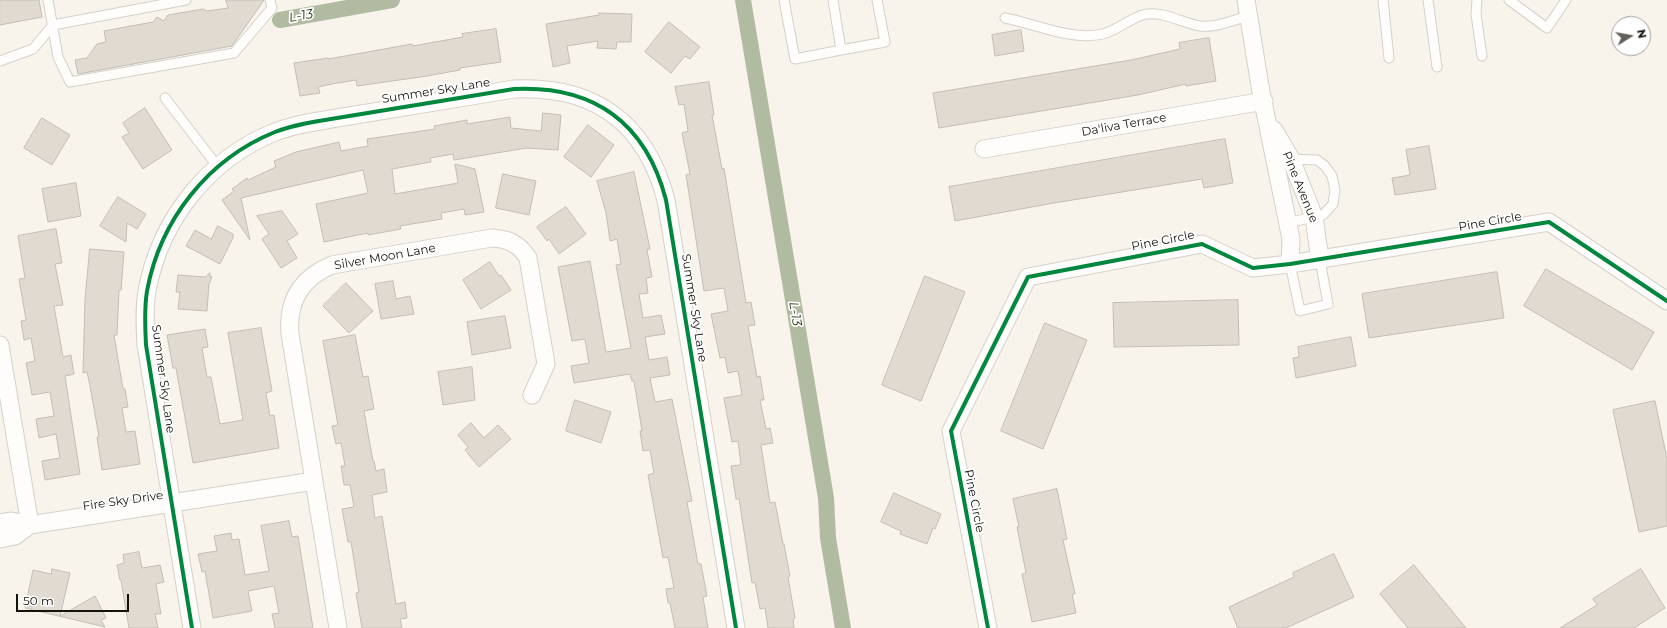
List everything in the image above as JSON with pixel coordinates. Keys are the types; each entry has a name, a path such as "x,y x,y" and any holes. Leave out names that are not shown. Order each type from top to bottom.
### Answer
{"street":[{"name":"Pine Avenue","path":"1247,8 1267,117 1283,158 1314,217 1320,260"},
{"name":"Summer Sky Lane","path":"192,628 146,345 145,319 147,292 153,266 162,240 175,217 191,195 218,167 252,143 275,132 301,124 514,89 535,88 557,90 578,96 608,111 625,124 640,141 652,159 661,179 666,200 736,628"},
{"name":"Da'liva Terrace","path":"984,149 1264,101"},
{"name":"Pine Avenue","path":"1283,158 1287,223 1290,239 1290,264"},
{"name":"Pine Circle","path":"988,628 951,431 1028,277 1202,244 1253,268 1320,260 1549,222 1667,301"},
{"name":"Silver Moon Lane","path":"338,628 289,324 290,313 298,292 312,276 332,265 492,238 503,238 514,242 522,249 528,258 546,364 532,395"},
{"path":"0,345 30,525"},
{"name":"Fire Sky Drive","path":"0,523 12,521 30,525 314,481"},
{"name":"Fire Sky Drive","path":"0,539 15,536 30,525"}],"lane":[{"path":"48,0 58,57 70,82 234,53 272,8 270,0"},
{"path":"0,61 33,49 53,25 186,0"},
{"path":"784,0 795,59 885,42 877,0"},
{"path":"833,0 841,50"},
{"path":"1383,0 1389,58"},
{"path":"1428,0 1437,66"},
{"path":"1477,0 1476,14 1482,56"},
{"path":"1508,0 1547,28 1566,0"},
{"path":"1004,18 1027,22 1051,31 1080,36 1104,34 1146,14 1163,14 1202,26 1247,8"},
{"path":"165,98 218,167"},
{"path":"1283,158 1317,160 1325,166 1332,176 1335,190 1333,204 1323,215 1287,223"},
{"path":"1290,264 1300,311 1328,304 1320,260"}],"building":[{"path":"0,0 39,0 42,17 0,25"},
{"path":"226,0 264,0 232,46 78,74 75,60 87,58 97,44 106,42 104,31 153,22 157,17 164,21 168,15 203,9 207,11 228,8"},
{"path":"599,13 632,14 631,42 617,42 616,49 597,48 598,41 567,46 570,63 553,67 546,24 599,15"},
{"path":"669,22 700,47 690,59 685,56 671,73 645,52"},
{"path":"496,29 501,62 460,68 460,70 427,76 357,86 356,80 332,84 318,87 320,93 300,96 294,63 328,59 412,44 413,46 463,37 462,34"},
{"path":"1021,30 1024,51 995,56 992,35"},
{"path":"1209,38 1216,81 1186,86 1186,84 1138,95 939,128 933,93 1131,60 1180,49 1179,43"},
{"path":"709,82 714,115 712,115 722,169 724,168 746,303 751,302 755,325 748,326 757,377 760,376 764,400 760,400 766,429 770,428 773,443 761,445 770,503 775,502 790,576 788,577 795,618 793,619 794,628 768,628 765,608 760,609 755,582 752,583 739,499 736,499 731,466 741,465 738,441 732,442 724,398 742,395 738,371 728,373 725,357 720,358 711,314 728,311 724,288 704,291 686,175 690,174 682,133 688,131 684,104 679,105 675,87"},
{"path":"145,108 172,150 143,169 122,137 129,133 123,123"},
{"path":"543,113 561,115 558,150 527,148 454,160 453,154 430,158 431,162 392,169 395,194 458,183 455,164 475,169 484,212 465,215 464,209 441,213 442,219 400,226 401,229 368,235 368,233 324,242 316,204 368,193 363,170 241,198 250,240 222,200 234,191 232,189 247,178 248,180 276,167 274,161 296,152 339,142 341,151 368,146 367,139 435,129 434,126 467,120 467,124 510,117 511,128 541,131"},
{"path":"42,118 70,135 52,165 24,148"},
{"path":"588,125 614,145 591,177 564,157"},
{"path":"1225,139 1233,183 1204,188 1202,179 955,221 949,187"},
{"path":"1429,146 1436,189 1395,195 1392,178 1410,175 1406,150"},
{"path":"634,172 650,249 647,250 652,277 646,278 648,293 639,294 643,318 661,315 665,334 645,337 649,360 667,357 670,375 650,378 655,402 672,399 692,501 687,502 698,564 701,564 707,596 703,597 708,628 675,628 666,589 674,588 668,557 663,558 648,475 654,473 650,450 643,451 640,431 642,431 634,381 632,381 630,374 574,383 571,366 589,363 585,339 572,341 558,267 590,261 606,352 631,348 616,265 621,264 617,239 610,241 606,213 597,181"},
{"path":"503,174 536,181 529,215 496,208"},
{"path":"76,183 81,216 48,222 42,189"},
{"path":"118,197 146,214 137,229 127,223 126,242 100,226"},
{"path":"566,207 586,234 559,254 549,239 547,241 537,227"},
{"path":"282,211 298,234 287,241 297,258 281,268 262,239 269,234 257,216"},
{"path":"218,226 233,234 233,238 220,264 186,246 195,230 211,239"},
{"path":"56,229 62,263 55,264 63,305 54,306 63,357 71,355 74,374 65,376 80,474 45,480 42,461 60,458 56,434 39,438 36,419 54,416 50,392 32,395 26,363 35,361 31,338 24,340 21,321 26,320 19,279 25,278 18,236"},
{"path":"90,249 124,252 121,290 119,290 117,335 114,335 123,389 125,389 128,407 122,408 126,432 135,431 140,464 102,470 97,437 99,437 90,386 87,372 83,373 85,300"},
{"path":"490,262 511,290 481,309 463,280"},
{"path":"1546,269 1654,332 1632,370 1524,306"},
{"path":"1497,272 1504,318 1369,338 1362,294"},
{"path":"210,273 210,277 212,277 209,284 207,311 178,309 180,292 176,292 178,275 205,277"},
{"path":"925,276 965,292 921,401 882,385"},
{"path":"393,281 396,299 410,296 414,314 381,319 375,284"},
{"path":"346,283 373,311 349,333 323,306"},
{"path":"1238,300 1239,345 1114,347 1113,303"},
{"path":"505,316 511,348 472,355 467,322"},
{"path":"1045,323 1087,340 1043,449 1001,431"},
{"path":"261,328 272,391 266,393 270,416 274,415 279,448 193,463 176,368 173,368 167,335 205,329 208,347 202,348 207,377 211,377 220,424 243,420 228,333"},
{"path":"355,335 363,377 368,376 374,409 364,411 373,461 376,471 384,469 387,492 372,495 375,518 382,516 396,604 405,602 407,618 400,619 402,628 362,628 356,593 359,592 351,542 348,542 342,509 354,507 350,485 344,485 341,466 345,466 341,443 336,444 332,426 338,425 323,341"},
{"path":"1351,337 1356,366 1296,378 1293,358 1299,357 1298,347"},
{"path":"472,367 475,400 443,405 438,372"},
{"path":"575,400 611,412 601,443 566,431"},
{"path":"1655,401 1667,459 1667,526 1639,532 1613,410"},
{"path":"471,423 484,438 498,425 511,439 479,467 465,450 468,447 458,435"},
{"path":"1057,489 1067,539 1063,540 1075,594 1072,594 1076,613 1032,622 1022,574 1026,573 1013,499"},
{"path":"894,493 941,514 935,529 933,528 927,544 900,534 901,531 881,522"},
{"path":"289,521 292,537 298,536 313,628 275,628 272,614 279,613 274,586 248,591 252,611 213,618 205,571 202,572 198,554 217,551 214,536 231,533 232,540 239,539 245,575 269,571 261,526"},
{"path":"139,552 142,568 160,565 164,582 156,584 161,614 155,614 158,628 129,628 117,565 124,563 123,555"},
{"path":"1334,554 1354,597 1286,628 1238,628 1229,607 1294,577 1293,573"},
{"path":"1414,565 1466,628 1408,628 1380,594"},
{"path":"52,569 70,573 60,616 95,596 106,618 101,620 105,627 25,608 33,570 51,574"},
{"path":"1641,569 1665,608 1634,628 1560,628 1597,605 1593,599"}],"waterway":[{"name":"L-13","path":"280,20 392,0"},
{"name":"L-13","path":"743,0 826,498 828,538 843,628"}],"cycle path":[{"path":"192,628 145,332 146,298 153,265 163,240 176,217 191,195 208,175 229,158 251,144 275,132 289,127 310,123 514,89 543,89 569,94 592,102 612,114 630,130 645,150 657,173 666,200 736,628"},
{"path":"988,628 951,431 1028,277 1202,244 1253,268 1290,264 1549,222 1667,301"}]}
